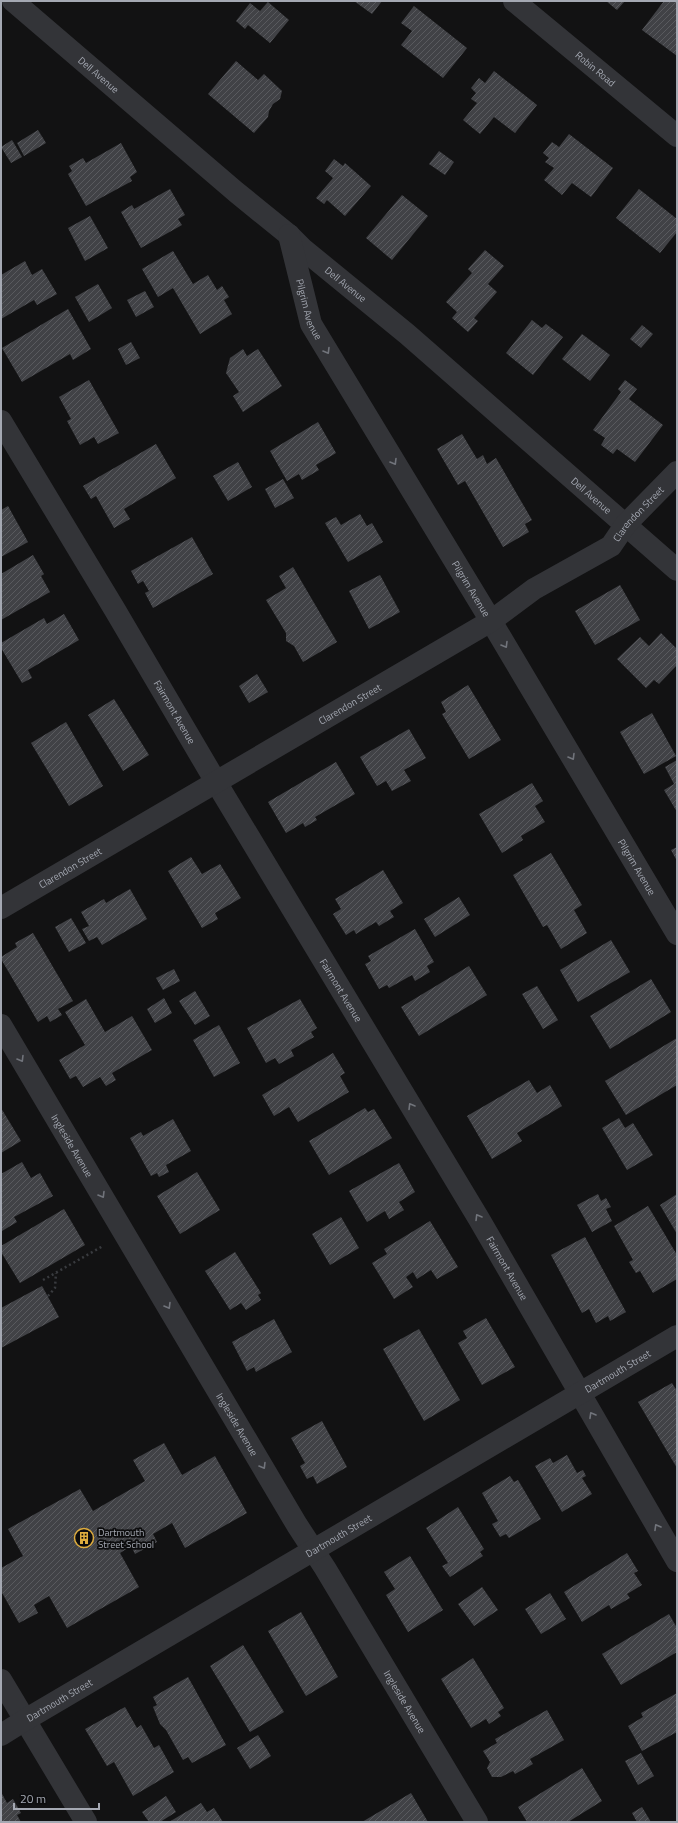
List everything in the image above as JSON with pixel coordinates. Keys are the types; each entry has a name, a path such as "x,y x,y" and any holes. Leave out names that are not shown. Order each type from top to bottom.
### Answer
{"street":[{"name":"Dell Avenue","path":"13,1 236,192 289,235 303,249 407,334 677,570"},
{"name":"Robin Road","path":"514,1 677,136"},
{"name":"Pilgrim Avenue","path":"289,235 311,324 491,620 677,934"},
{"name":"Fairmont Avenue","path":"1,421 115,610 216,782 479,1218 677,1560"},
{"name":"Clarendon Street","path":"1,908 491,620 534,589 611,546 626,524 677,472"},
{"name":"Ingleside Avenue","path":"1,1025 298,1525 477,1822"},
{"name":"Dartmouth Street","path":"1,1735 677,1336"},
{"path":"1,1680 86,1822"}],"path":[{"path":"43,1280 108,1243"},
{"path":"48,1296 55,1288 56,1273"}],"building":[{"path":"354,1 382,1 372,14"},
{"path":"606,1 625,1 617,10"},
{"path":"664,1 677,1 677,56 642,30"},
{"path":"268,2 289,20 270,43 248,25 245,29 236,21 250,3 260,11"},
{"path":"414,6 467,48 443,78 401,45 412,31 401,23"},
{"path":"236,61 258,80 264,74 282,91 280,99 273,104 269,111 268,117 254,133 208,94"},
{"path":"494,71 537,105 515,133 494,117 480,134 463,120 477,103 471,99 476,93 471,88 479,78 485,83"},
{"path":"38,130 46,143 24,156 17,143"},
{"path":"569,134 613,168 591,197 572,183 562,195 544,180 554,168 545,162 549,158 543,153 552,142 559,147"},
{"path":"12,140 22,157 11,163 1,147"},
{"path":"121,143 137,172 130,177 132,181 86,206 68,174 72,171 69,166 83,158 86,163"},
{"path":"439,151 454,162 445,175 429,164"},
{"path":"334,159 343,166 345,163 371,186 345,216 327,200 324,204 316,198 333,178 325,171"},
{"path":"170,189 185,215 178,219 182,225 141,248 121,212 132,205 134,209"},
{"path":"639,189 677,219 677,232 660,253 616,218"},
{"path":"402,195 428,216 392,260 366,238"},
{"path":"90,216 108,248 85,261 68,228"},
{"path":"485,250 504,266 488,284 497,292 474,318 478,321 468,332 452,318 457,312 446,302 472,273 468,269"},
{"path":"173,251 193,284 208,275 217,290 222,286 229,297 224,300 232,314 200,334 173,288 158,297 142,269"},
{"path":"25,261 32,275 42,269 57,294 37,305 34,300 1,319 1,275"},
{"path":"98,284 112,308 89,322 75,297"},
{"path":"145,291 154,307 136,317 127,300"},
{"path":"68,309 91,349 73,360 70,354 22,382 2,348"},
{"path":"532,320 542,328 546,324 563,337 533,375 506,353"},
{"path":"642,325 653,334 641,348 630,339"},
{"path":"582,334 610,355 590,381 562,359"},
{"path":"131,342 140,358 126,365 118,349"},
{"path":"243,349 247,356 258,349 282,386 243,412 233,396 239,392 226,373 230,358"},
{"path":"89,380 119,433 98,444 94,437 80,445 67,421 71,419 59,397"},
{"path":"625,380 637,389 629,399 663,425 635,462 617,449 613,454 601,445 605,438 593,430 621,392 618,389"},
{"path":"318,422 336,453 316,465 319,470 302,480 299,474 287,481 270,451"},
{"path":"462,434 477,459 483,455 487,464 496,458 532,520 525,524 529,532 503,547 465,481 458,485 437,449"},
{"path":"156,444 176,478 124,509 130,519 114,528 96,496 91,499 83,486"},
{"path":"238,462 252,487 228,501 213,476"},
{"path":"283,479 294,498 275,508 265,489"},
{"path":"8,506 28,542 1,557 1,510"},
{"path":"360,514 367,526 372,523 383,542 348,562 325,523 336,517 341,525"},
{"path":"192,537 213,574 153,608 145,593 149,591 143,581 138,584 131,571"},
{"path":"33,555 44,574 41,576 50,592 1,620 1,574"},
{"path":"293,567 337,642 303,662 294,646 286,641 286,633 266,600 286,588 279,576"},
{"path":"380,575 400,612 369,629 349,591"},
{"path":"620,585 640,620 595,645 575,611"},
{"path":"64,614 79,640 28,670 32,678 22,683 1,648 1,643 44,618 47,624"},
{"path":"661,633 677,649 677,665 659,684 654,680 646,688 617,659 640,637 649,646"},
{"path":"257,674 268,692 249,703 239,686"},
{"path":"468,685 501,740 469,759 442,714 446,712 441,702"},
{"path":"114,699 149,755 123,771 88,715"},
{"path":"652,713 676,756 644,774 620,732"},
{"path":"66,722 103,786 69,806 31,743"},
{"path":"409,729 426,758 404,770 411,781 392,791 386,781 377,786 360,757"},
{"path":"677,760 677,812 664,790 674,784 665,767"},
{"path":"336,762 355,794 315,817 317,820 305,827 303,823 286,833 268,802"},
{"path":"532,783 543,801 535,806 545,822 521,836 523,840 502,853 479,814"},
{"path":"677,847 677,861 671,850"},
{"path":"551,853 582,905 574,910 587,933 561,949 547,925 543,927 513,875"},
{"path":"191,857 202,874 220,864 241,898 215,913 218,919 202,928 168,871"},
{"path":"383,870 403,903 390,911 394,917 379,926 376,922 356,934 354,930 346,935 333,914 341,909 335,899"},
{"path":"130,889 147,919 102,945 97,937 89,941 82,929 89,926 81,912 104,899 106,903"},
{"path":"459,897 470,915 435,937 424,919"},
{"path":"71,918 86,943 69,952 55,927"},
{"path":"415,929 434,962 427,966 430,972 415,981 412,975 389,988 387,985 379,989 365,964 371,961 368,956"},
{"path":"33,933 73,1001 58,1009 62,1015 50,1022 47,1016 38,1022 1,959 1,957 17,947 15,943"},
{"path":"611,940 630,972 578,1002 560,970"},
{"path":"469,966 487,995 419,1036 401,1007"},
{"path":"174,969 180,981 163,990 156,978"},
{"path":"651,979 671,1012 610,1049 590,1016"},
{"path":"537,986 558,1020 543,1029 522,994"},
{"path":"195,991 210,1016 195,1025 179,1001"},
{"path":"164,998 172,1013 155,1023 147,1009"},
{"path":"86,999 105,1032 132,1016 152,1050 112,1073 116,1080 106,1086 100,1077 83,1087 76,1076 70,1079 59,1060 85,1045 65,1012"},
{"path":"300,999 317,1028 311,1032 314,1037 291,1050 294,1056 279,1064 275,1058 266,1063 247,1028"},
{"path":"219,1025 240,1063 214,1077 193,1040"},
{"path":"677,1038 677,1085 626,1115 605,1081"},
{"path":"333,1053 345,1073 340,1076 349,1092 298,1122 289,1107 274,1116 262,1095"},
{"path":"529,1080 537,1093 550,1085 562,1106 517,1133 522,1141 492,1159 467,1116"},
{"path":"1,1108 21,1141 1,1153"},
{"path":"365,1108 368,1112 374,1109 392,1138 329,1175 309,1141"},
{"path":"619,1118 625,1128 633,1123 653,1155 627,1170 602,1128"},
{"path":"173,1119 191,1151 166,1165 169,1172 159,1177 157,1173 151,1176 130,1138 141,1132 143,1136"},
{"path":"22,1162 31,1178 40,1173 53,1196 14,1217 17,1222 2,1231 1,1174"},
{"path":"399,1163 415,1192 399,1202 404,1210 389,1219 385,1211 367,1222 349,1191"},
{"path":"197,1172 220,1210 180,1234 157,1196"},
{"path":"598,1194 601,1201 606,1198 611,1207 606,1209 612,1221 592,1232 577,1205"},
{"path":"677,1194 677,1234 660,1205"},
{"path":"648,1206 677,1255 677,1279 653,1293 640,1271 636,1273 629,1262 633,1260 614,1226"},
{"path":"64,1209 85,1245 20,1283 1,1252 1,1246"},
{"path":"341,1217 359,1248 330,1265 312,1234"},
{"path":"430,1221 458,1267 437,1279 431,1270 417,1279 413,1272 406,1277 413,1287 394,1299 372,1263 387,1254 384,1249"},
{"path":"585,1237 626,1312 610,1321 608,1316 596,1323 589,1309 582,1313 551,1255"},
{"path":"235,1252 261,1293 258,1295 261,1300 246,1310 241,1303 230,1310 205,1271"},
{"path":"42,1286 59,1317 1,1348 1,1308"},
{"path":"486,1318 515,1367 482,1385 458,1343 467,1338 463,1331"},
{"path":"274,1319 292,1352 256,1372 254,1367 247,1371 232,1342"},
{"path":"419,1329 460,1400 424,1421 383,1349"},
{"path":"672,1383 677,1391 677,1468 638,1402"},
{"path":"322,1421 347,1467 317,1484 313,1476 307,1479 300,1466 305,1463 291,1438"},
{"name":"Dartmouth Street School","path":"164,1443 182,1475 215,1456 247,1513 185,1548 172,1523 153,1534 157,1542 135,1554 131,1546 120,1553 139,1587 67,1628 49,1596 34,1605 38,1613 19,1623 1,1591 1,1568 23,1556 8,1529 80,1489 93,1511 145,1481 133,1460"},
{"path":"567,1455 577,1473 583,1470 586,1476 582,1478 592,1494 562,1512 535,1466 550,1458 553,1463"},
{"path":"510,1476 514,1482 518,1480 541,1519 509,1538 506,1534 500,1537 492,1524 498,1521 482,1493"},
{"path":"458,1507 484,1549 480,1552 483,1556 450,1577 442,1566 448,1563 426,1528"},
{"path":"627,1553 638,1571 634,1573 642,1585 627,1594 630,1598 611,1609 609,1605 582,1622 564,1592"},
{"path":"410,1556 443,1610 408,1632 386,1595 395,1589 384,1572"},
{"path":"482,1587 498,1610 474,1626 458,1604"},
{"path":"550,1593 566,1619 541,1634 525,1609"},
{"path":"301,1612 338,1677 306,1696 268,1631"},
{"path":"669,1614 677,1628 677,1652 621,1685 602,1654"},
{"path":"243,1645 284,1712 250,1732 210,1666"},
{"path":"473,1658 504,1708 498,1712 501,1716 489,1724 486,1719 471,1728 441,1679"},
{"path":"188,1677 226,1745 192,1763 188,1757 183,1760 166,1730 160,1724 153,1707 157,1705 153,1697"},
{"path":"677,1693 677,1732 642,1751 628,1726 643,1717 641,1713"},
{"path":"125,1707 137,1728 141,1725 154,1748 159,1745 174,1772 133,1796 114,1762 107,1766 85,1729"},
{"path":"547,1710 564,1740 530,1759 533,1764 515,1774 513,1771 501,1777 492,1777 487,1768 490,1762 483,1751 497,1743 495,1739"},
{"path":"258,1735 271,1756 250,1769 237,1748"},
{"path":"641,1753 654,1776 638,1785 625,1761"},
{"path":"582,1768 602,1801 568,1822 527,1822 518,1807"},
{"path":"1,1792 7,1803 13,1799 21,1813 17,1815 21,1822 1,1822"},
{"path":"411,1793 428,1822 362,1822"},
{"path":"166,1796 176,1812 160,1822 149,1822 142,1812"},
{"path":"201,1803 207,1812 214,1808 223,1822 169,1822"},
{"path":"642,1807 651,1822 637,1822 632,1813"}],"place":[{"name":"Dartmouth Street School","path":"84,1538"}]}
